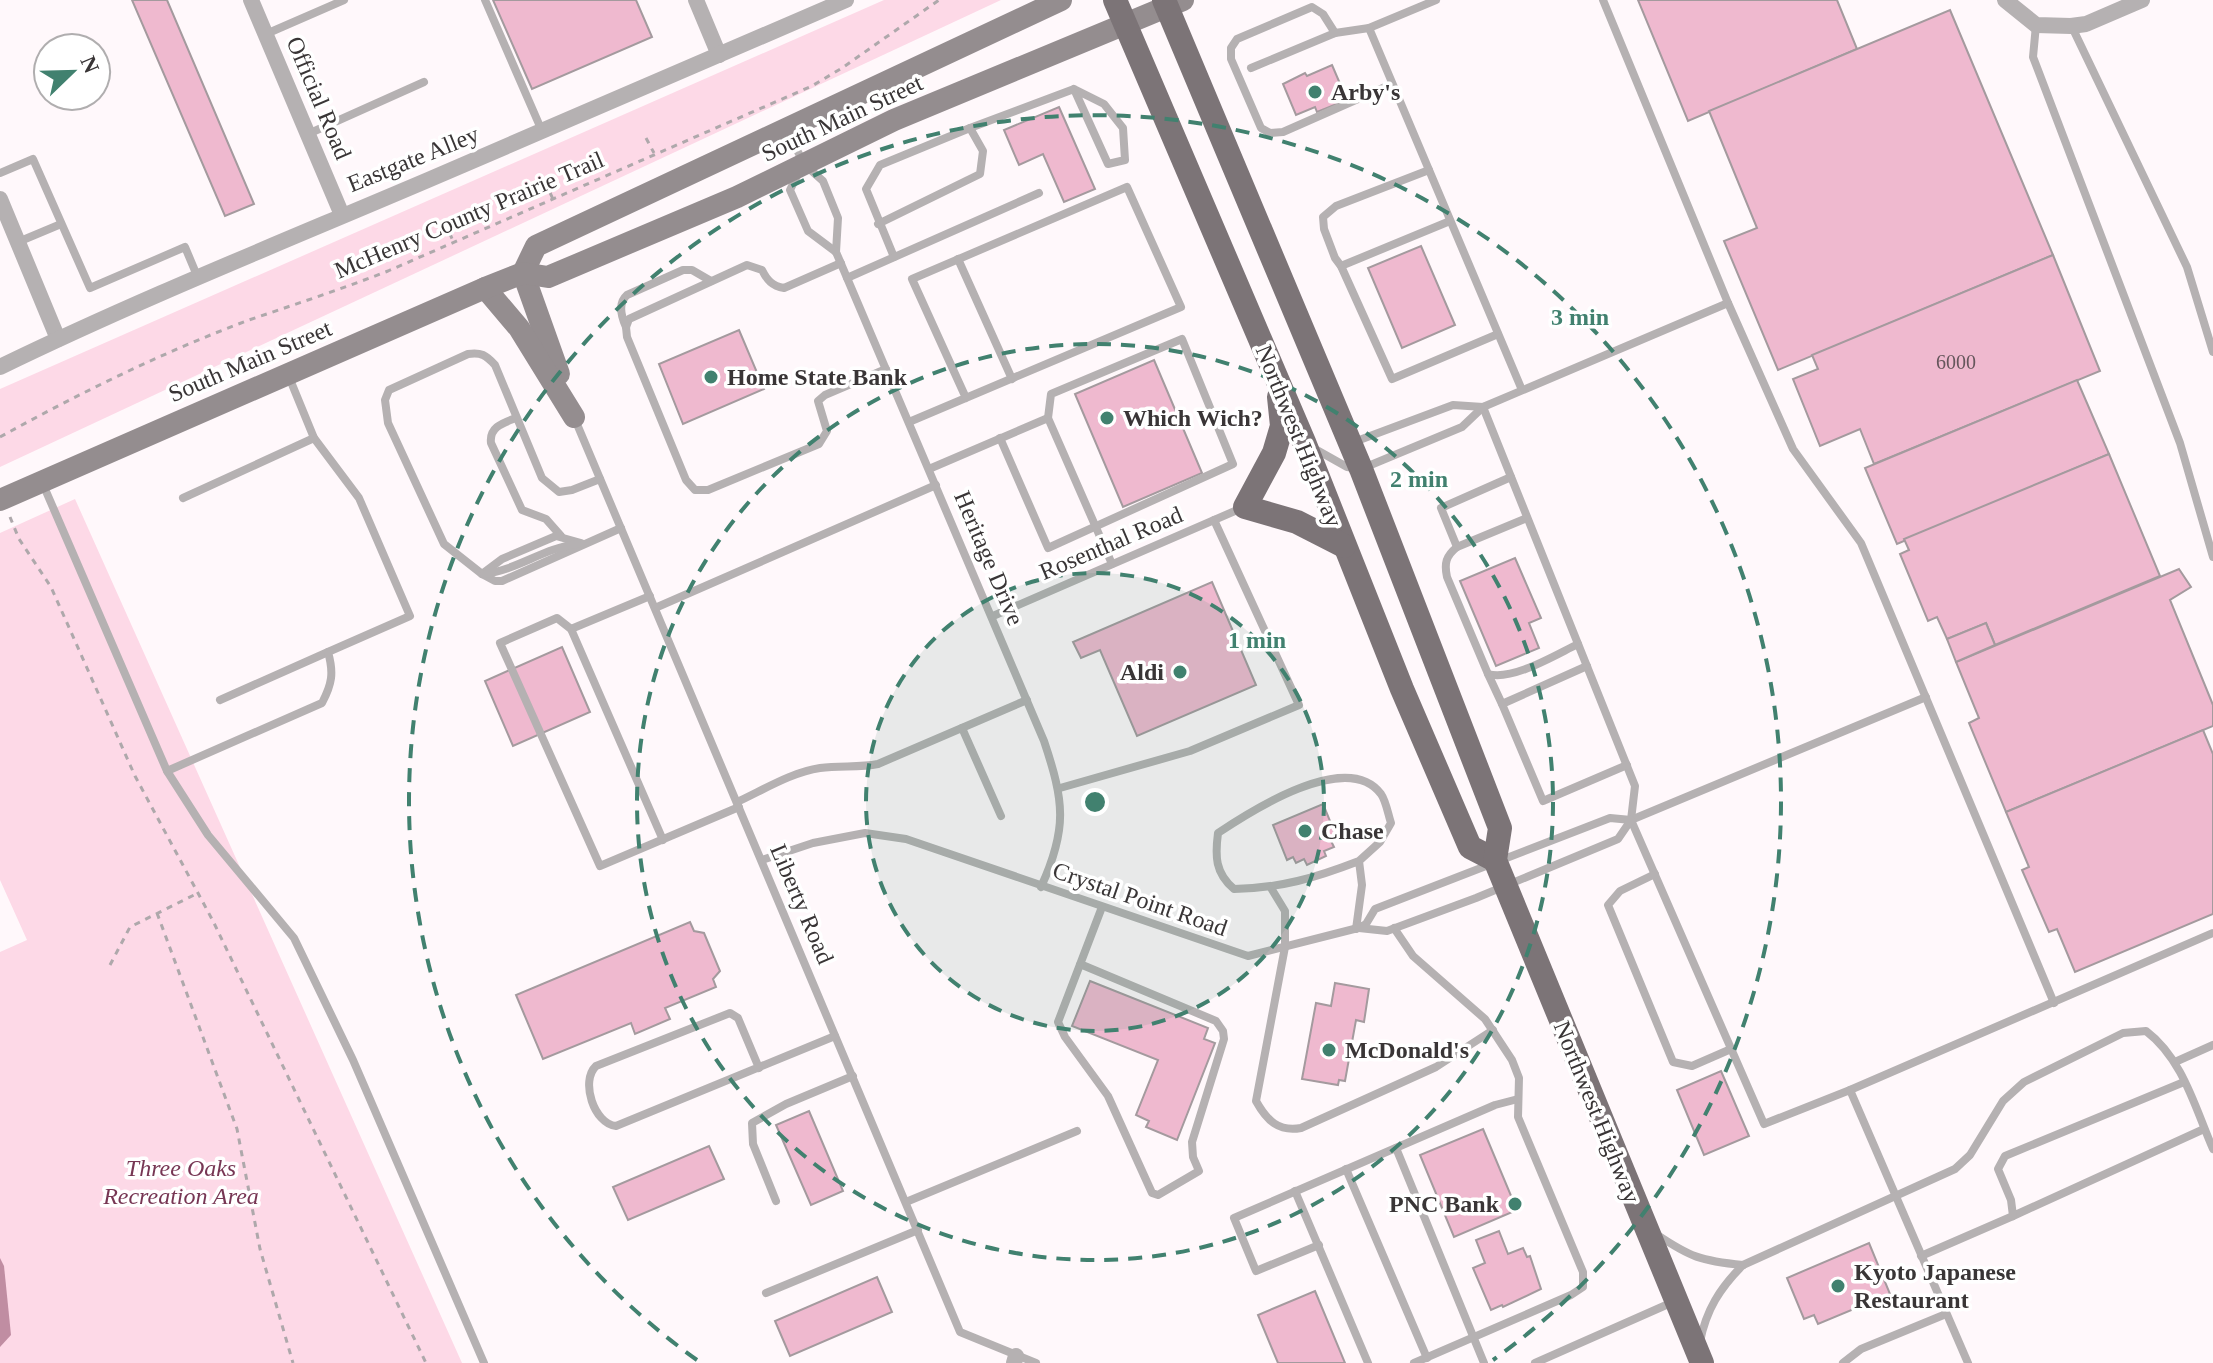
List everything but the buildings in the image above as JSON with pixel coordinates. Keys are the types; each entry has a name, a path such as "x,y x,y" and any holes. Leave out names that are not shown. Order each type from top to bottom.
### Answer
{"main road":[{"name":"Northwest Highway","path":"1115,0 1304,442 1344,546 1470,847 1495,860"},
{"name":"Northwest Highway","path":"1172,2 1361,469 1500,828 1495,860 1700,1358"},
{"path":"1276,378 1282,426 1274,453 1245,507 1272,512 1344,546"}],"street":[{"name":"Official Road","path":"251,0 342,215"},
{"path":"696,0 719,55"},
{"name":"Eastgate Alley","path":"0,367 342,215 846,0"},
{"name":"South Main Street","path":"523,273 536,246 1061,0"},
{"path":"2005,0 2036,25 2071,26 2086,24 2142,0"},
{"name":"South Main Street","path":"1,499 485,288 523,273 548,277 737,197 894,120 1172,2"},
{"path":"0,199 58,339"},
{"path":"523,273 574,417"},
{"path":"485,288 519,328 574,417"}],"lane":[{"path":"266,34 344,0"},
{"path":"485,0 542,131"},
{"path":"1251,68 1335,33 1369,28 1436,0"},
{"path":"1603,0 1728,303 1793,449 1861,543 2054,1003"},
{"path":"1335,33 1323,14 1312,7 1237,39 1231,48 1231,59 1261,128 1270,133 1283,132 1392,84"},
{"path":"2036,25 2033,57 2180,443 2213,557"},
{"path":"2071,26 2187,267 2213,352"},
{"path":"1369,28 1522,390"},
{"path":"308,134 424,82"},
{"path":"894,257 866,189 880,165 1074,89 1104,104 1123,128 1125,160 1108,164 1074,89"},
{"path":"878,224 980,174 983,151 970,128"},
{"name":"Heritage Drive","path":"787,130 804,164 823,181 838,218 836,252 993,616 1060,788 1060,835 1054,859 1041,887"},
{"path":"0,173 33,159 90,288 185,247 198,278"},
{"name":"Heritage Drive","path":"804,164 790,190 808,231 836,252"},
{"path":"1429,170 1336,206 1323,217 1330,246 1392,379 1498,334"},
{"path":"909,422 1012,379 1181,307 1127,187 912,279 966,398"},
{"path":"847,278 1039,193"},
{"path":"1341,266 1450,221"},
{"path":"18,242 61,224"},
{"path":"958,259 1012,379"},
{"path":"626,327 634,315 747,265 762,270 767,280 784,288 841,263"},
{"path":"711,281 692,270 683,270 627,295 621,306 626,327 686,480 695,490 708,490 819,444 827,431 818,401 825,395 886,369"},
{"path":"1304,442 1336,462 1361,469 1462,427 1483,407 1728,303"},
{"path":"1000,438 1048,548 1096,527 1233,464 1182,339 1051,394 1048,418 1096,527 1112,564"},
{"path":"600,479 559,492 549,485 537,469 495,365 486,355 468,354 398,385 389,390 385,400 388,423 444,544 482,574 497,572 560,546 582,543 621,528"},
{"path":"220,700 410,616 359,498 314,438 287,373"},
{"path":"1350,444 1453,405 1483,407"},
{"path":"1359,861 1362,885 1357,928 1387,931 1618,839 1631,820 1635,786 1483,407"},
{"name":"Liberty Road","path":"574,417 960,1332 1015,1360 1036,1363"},
{"path":"516,418 494,429 490,435 522,510 546,519 561,536 582,543"},
{"path":"929,469 1048,418"},
{"path":"183,498 314,438"},
{"path":"1457,547 1441,508 1511,477"},
{"path":"41,480 167,771 208,835 294,938 353,1060 484,1363"},
{"path":"655,608 936,485"},
{"name":"Rosenthal Road","path":"993,616 1245,507"},
{"path":"1527,518 1457,547 1449,554 1445,565 1447,577 1543,801 1627,765"},
{"path":"1060,788 1190,751 1299,705 1214,520"},
{"path":"482,574 502,559 561,536"},
{"path":"571,629 650,596"},
{"path":"663,840 571,629 557,618 500,643 600,866 663,840 807,771 878,764 1027,700"},
{"path":"1488,674 1510,674 1578,644"},
{"path":"167,771 322,703 330,689 333,670 328,652"},
{"path":"1502,704 1587,666"},
{"path":"1631,820 1926,697"},
{"path":"962,728 1001,816"},
{"path":"1338,777 1363,779 1381,794 1391,823 1380,842 1359,861 1319,877 1271,888 1234,889 1222,879 1215,857 1218,833 1269,800 1338,777"},
{"name":"Crystal Point Road","path":"762,860 813,843 865,833 906,839 1248,956 1357,928 1366,924 1375,909 1495,860 1610,818 1631,820"},
{"path":"1631,820 1764,1124 2213,933"},
{"path":"1655,874 1620,891 1608,905 1673,1062 1692,1066 1731,1049"},
{"path":"1271,888 1285,911 1285,947 1256,1101 1275,1126 1290,1130 1301,1128 1436,1067 1493,1030"},
{"path":"1080,964 1216,1021 1223,1031 1224,1039 1192,1142 1193,1157 1199,1171 1158,1195 1152,1193 1108,1096 1065,1037 1058,1022 1080,964 1102,907"},
{"path":"1394,928 1413,956 1466,1001 1493,1030 1512,1060 1519,1078 1518,1117 1583,1272 1583,1287 1571,1295 1414,1363"},
{"path":"759,1068 738,1018 730,1013 596,1066 589,1074 587,1085 601,1119 610,1126 616,1126 759,1068 835,1036"},
{"path":"1700,1358 1711,1305 1723,1285 1743,1265 1955,1169 1970,1155 2003,1101 2024,1082 2123,1033 2146,1031 2163,1044 2175,1062 2213,1149"},
{"path":"2175,1062 2213,1045"},
{"path":"776,1201 753,1144 752,1123 786,1104 853,1076"},
{"path":"2013,1216 2011,1200 1998,1169 2005,1156 2184,1082"},
{"path":"1850,1090 1968,1363"},
{"path":"1319,1245 1256,1271 1234,1218 1495,1105 1518,1099"},
{"path":"1921,1256 2204,1129"},
{"path":"906,1202 1077,1131"},
{"path":"1396,1148 1484,1363"},
{"path":"1346,1169 1427,1358"},
{"path":"1295,1191 1368,1363"},
{"path":"1644,1226 1686,1254 1705,1262 1743,1265"},
{"path":"766,1293 918,1230"},
{"path":"1535,1363 1676,1300"},
{"path":"1843,1363 1861,1349 1946,1314"}],"path":[{"name":"McHenry County Prairie Trail","path":"0,437 139,366 250,320 330,294 812,86 939,0"},
{"path":"646,138 654,154"},
{"path":"545,182 553,199"},
{"path":"445,222 453,242"},
{"path":"1,499 19,539 51,587 147,800 198,893 426,1363"},
{"path":"110,965 130,927 198,893"},
{"path":"157,913 237,1129 260,1249 293,1363"}],"green space":[{"path":"884,0 1001,0 0,467 0,389"},
{"name":"Three Oaks Recreation Area","path":"75,499 462,1363 0,1363 0,952 27,940 0,880 0,533"}],"shaded area":[{"path":"0,1258 4,1266 11,1335 0,1347"}],"place":[{"name":"Arby's","path":"1315,92"},
{"name":"Home State Bank","path":"711,377"},
{"name":"Which Wich?","path":"1107,418"},
{"name":"Aldi","path":"1180,672"},
{"name":"Chase","path":"1305,831"},
{"name":"McDonald's","path":"1329,1050"},
{"name":"PNC Bank","path":"1515,1204"},
{"name":"Kyoto Japanese Restaurant","path":"1838,1286"}]}
